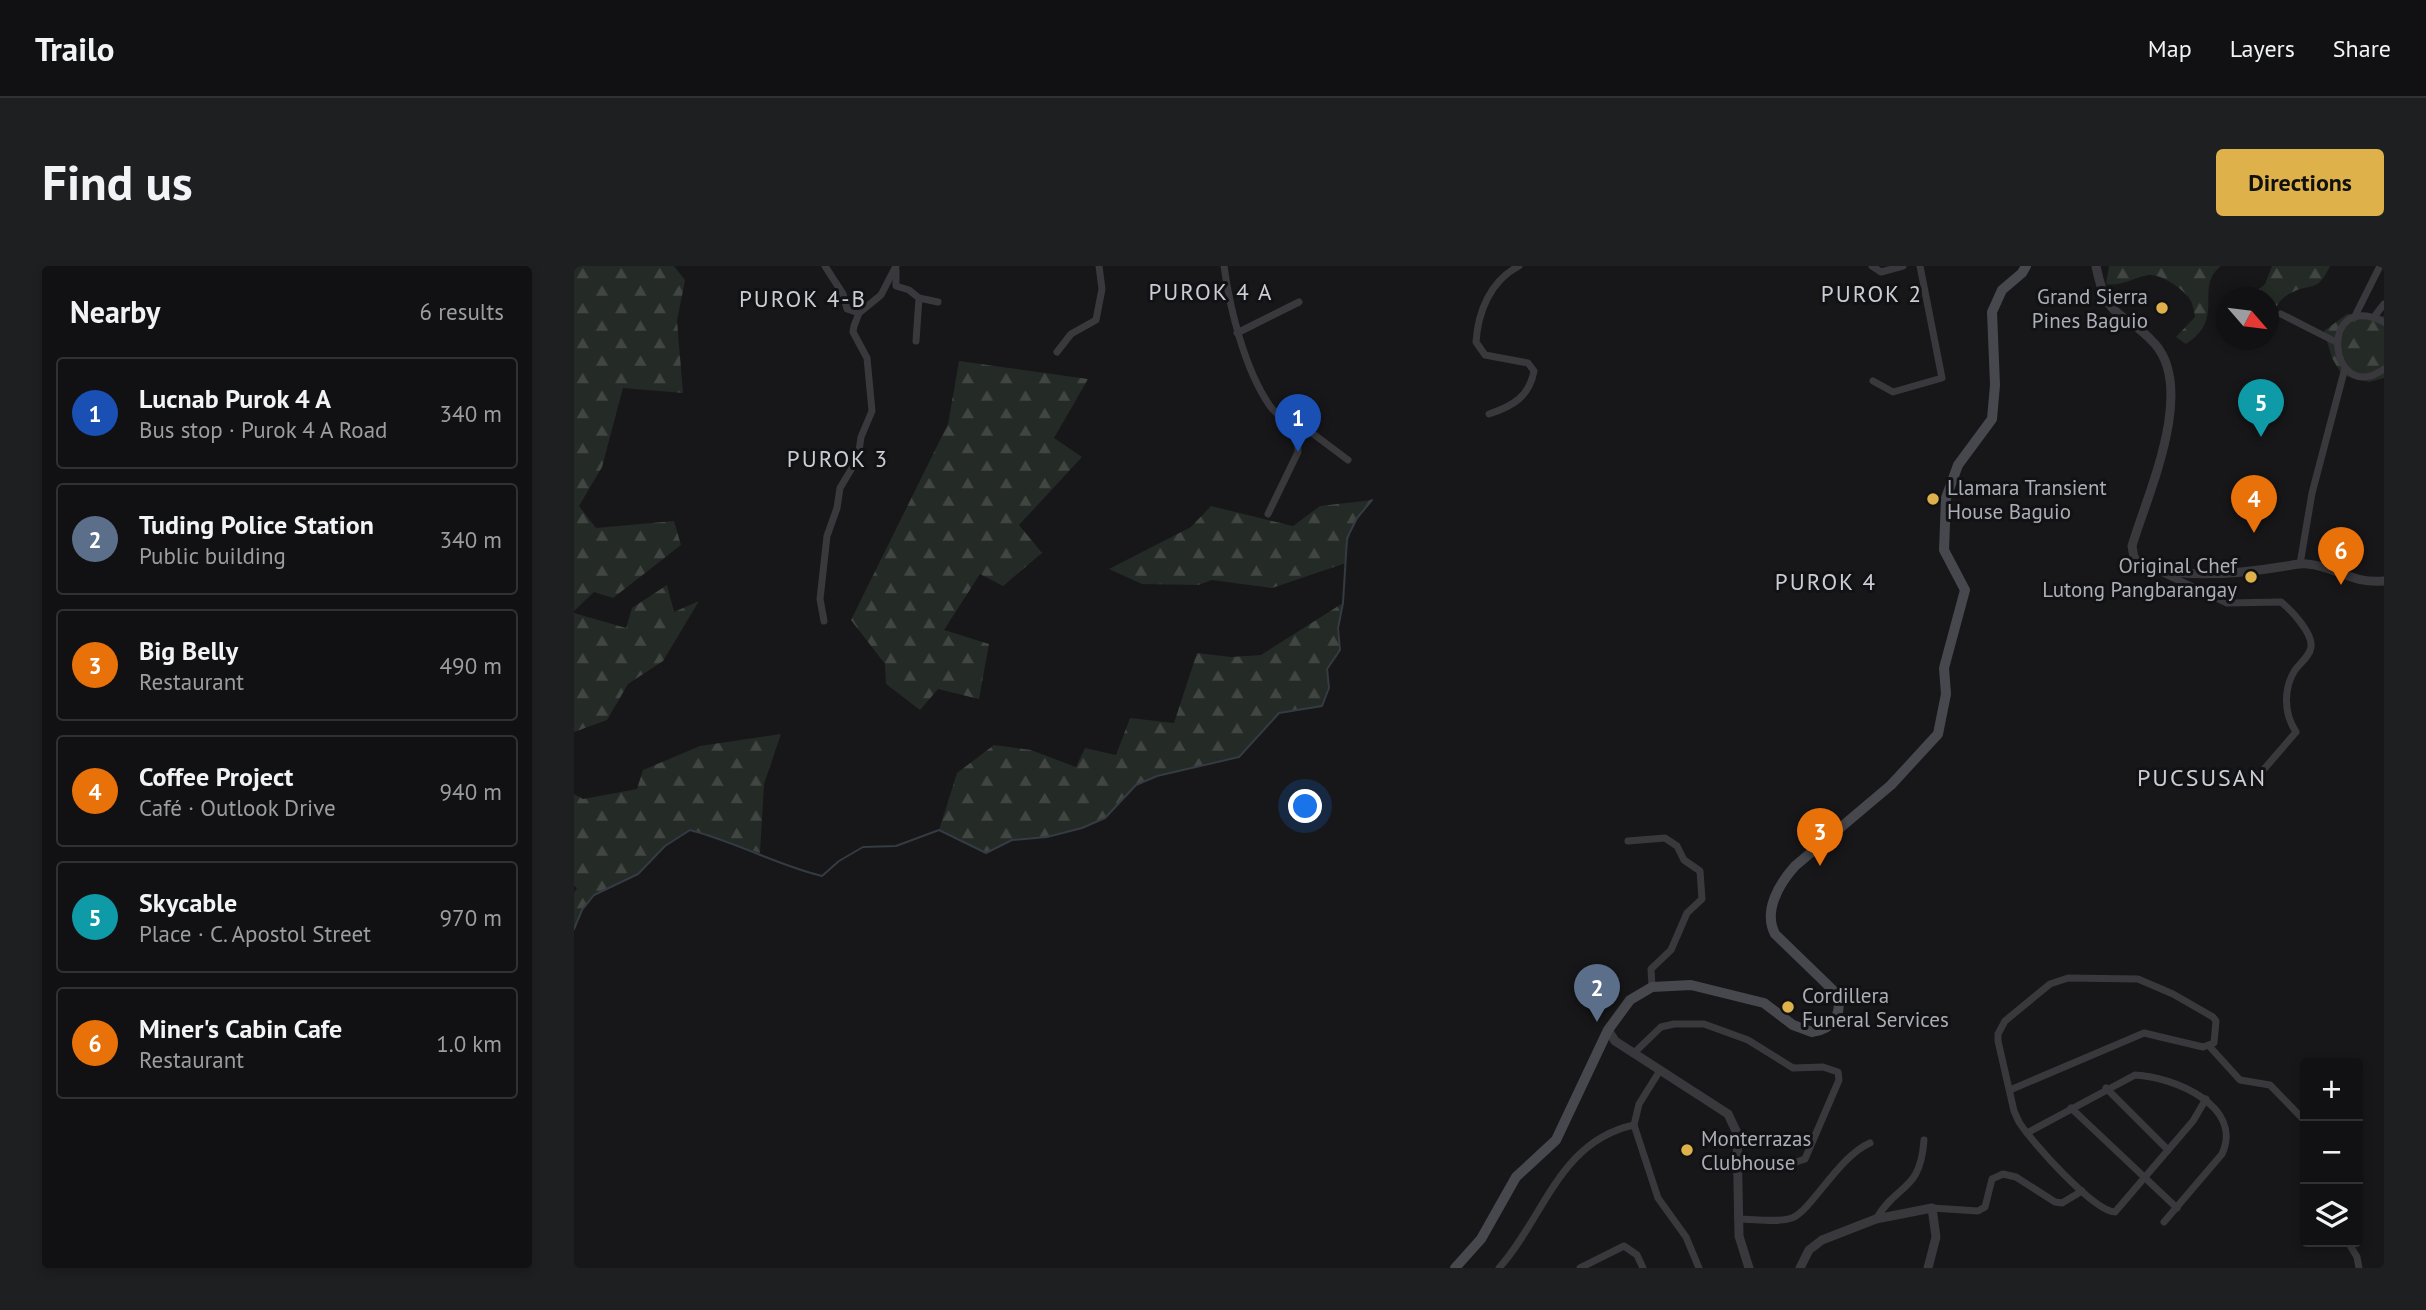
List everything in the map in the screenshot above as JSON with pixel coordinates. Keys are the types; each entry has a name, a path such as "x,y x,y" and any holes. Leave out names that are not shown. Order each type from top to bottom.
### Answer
{"main road":[{"path":"1455,1268 1481,1239 1516,1177 1556,1140 1608,1030 1622,1009 1652,987 1683,984 1754,999 1793,1025 1812,1032 1831,1025 1840,1006 1837,994 1775,934 1770,921 1772,911 1779,887 1789,872 1891,785 1938,734 1946,694 1944,668 1965,590 1944,550 1946,498 1958,465 1989,425 1994,413 1991,328 1993,305 2002,290 2026,266"}],"street":[{"path":"825,266 843,294 847,309 859,313"},
{"path":"824,621 820,599 827,536 837,508 839,488 858,458 861,437 872,411 867,358 853,332 859,313 881,295 896,266"},
{"path":"896,266 896,286 909,290 919,299 938,302"},
{"path":"1057,352 1072,334 1097,320 1102,289 1099,266"},
{"path":"1224,266 1237,333 1269,405 1298,432 1298,452 1268,514"},
{"path":"1489,414 1512,407 1532,383 1534,370 1528,363 1485,355 1476,342 1481,308 1486,299 1519,266"},
{"path":"1872,266 1881,272 1903,266"},
{"path":"1873,381 1893,392 1942,378 1920,266"},
{"path":"2096,266 2107,306 2155,345 2169,372 2172,397 2167,428 2132,546 2134,558 2144,566 2227,603 2281,602 2290,609 2310,639 2310,650 2292,675 2286,699 2289,722 2296,732 2259,775"},
{"path":"2380,266 2354,318 2345,324 2336,342 2336,352 2345,368 2356,374 2369,376 2384,369"},
{"path":"916,341 919,299"},
{"path":"1237,333 1299,302"},
{"path":"2374,317 2384,304"},
{"path":"2281,314 2336,342"},
{"path":"2354,318 2374,317 2384,321"},
{"path":"2300,564 2312,493 2345,368"},
{"path":"1291,424 1312,433 1348,460"},
{"path":"2161,572 2242,571 2300,564 2320,566 2357,581 2384,582"},
{"path":"1628,841 1665,838 1677,846 1684,860 1700,871 1703,880 1702,899 1687,914 1671,950 1651,969 1652,987"},
{"path":"2206,1099 2193,1121 2115,1212 2101,1208 2082,1192 2027,1133 2014,1111 1998,1034 2006,1021 2058,981 2130,978 2155,986 2213,1017 2216,1021 2216,1035 2210,1047"},
{"path":"1634,1052 1661,1027 1704,1024 1748,1040 1793,1068 1823,1067 1838,1072 1839,1080 1805,1159 1790,1164 1738,1160"},
{"path":"1608,1030 1615,1041 1659,1072 1728,1114 1737,1133 1738,1219 1742,1251 1749,1268"},
{"path":"2010,1090 2144,1033 2210,1047 2240,1080 2270,1085 2300,1116"},
{"path":"1603,1042 1615,1041"},
{"path":"1659,1072 1639,1104 1634,1125 1658,1198 1686,1237 1699,1268"},
{"path":"2027,1133 2128,1076 2144,1075 2206,1099 2224,1121 2228,1141 2222,1154 2164,1222"},
{"path":"2106,1088 2168,1150"},
{"path":"2071,1108 2177,1208"},
{"path":"1499,1268 1515,1250 1550,1189 1575,1156 1603,1134 1634,1125"},
{"path":"1876,1219 1917,1176 1924,1140"},
{"path":"1738,1219 1783,1220 1796,1216 1859,1147 1870,1143"},
{"path":"1800,1268 1806,1254 1815,1244 1876,1219 1932,1208 1978,1211 1985,1207 1992,1179 2003,1174 2016,1177 2054,1202 2062,1203 2082,1192"},
{"path":"1928,1268 1936,1237 1932,1208"},
{"path":"1580,1268 1604,1253 1624,1246 1637,1255 1643,1268"},
{"path":"2350,1247 2360,1268"}],"green space":[{"path":"574,266 674,266 685,280 677,321 683,393 623,388 602,467 579,506 596,528 674,521 681,545 613,598 594,592 574,611"},
{"path":"2109,266 2221,266 2209,284 2205,324 2186,344 2176,337 2195,317 2188,297 2179,288 2154,275 2106,284"},
{"path":"2272,266 2330,266 2317,284 2287,295 2279,303 2279,287 2261,287"},
{"path":"2347,314 2384,316 2384,378 2369,382 2342,375 2332,358 2324,331"},
{"path":"959,361 1088,379 1054,438 1082,457 1019,525 1042,553 1003,586 980,574 944,630 989,644 979,699 938,689 920,710 886,684 885,664 851,620 948,424"},
{"path":"1372,500 1352,528 1346,563 1272,588 1212,580 1198,585 1142,584 1109,569 1191,527 1211,506 1293,526 1320,506"},
{"path":"667,585 674,612 699,601 663,661 628,684 607,720 574,732 574,613 626,628 632,608"},
{"path":"1343,603 1338,628 1340,650 1328,669 1329,688 1322,706 1279,713 1239,757 1157,776 1136,785 1105,818 1082,828 1047,837 1012,840 986,853 939,830 957,773 994,745 1031,750 1076,767 1085,748 1116,755 1130,718 1174,723 1197,653 1231,657 1261,655"},
{"path":"781,734 764,784 760,853 690,830 665,846 638,874 594,895 582,910 574,929 574,893 577,888 574,886 574,794 583,799 637,789 643,770 700,746"}],"waterway":[{"path":"574,929 582,910 594,895 638,874 665,846 690,830 822,876 839,861 863,847 896,846 939,830 986,853 1012,840 1047,837 1082,828 1105,818 1136,785 1157,776 1239,757 1279,713 1322,706 1329,688 1327,669 1340,650 1338,628 1343,603 1347,538 1357,518 1372,500"}],"place":[{"name":"Grand Sierra Pines Baguio","path":"2162,308"},
{"name":"Skycable","path":"2261,437"},
{"name":"Lucnab Purok 4 A","path":"1298,452"},
{"name":"Llamara Transient House Baguio","path":"1933,499"},
{"name":"Coffee Project","path":"2254,533"},
{"name":"Original Chef Lutong Pangbarangay","path":"2251,577"},
{"name":"Miner's Cabin Cafe","path":"2341,585"},
{"name":"Big Belly","path":"1820,866"},
{"name":"Cordillera Funeral Services","path":"1788,1007"},
{"name":"Tuding Police Station","path":"1597,1022"},
{"name":"Monterrazas Clubhouse","path":"1687,1150"}],"district":[{"name":"PUROK 4 A","path":"1211,291"},
{"name":"PUROK 2","path":"1872,293"},
{"name":"PUROK 4-B","path":"803,298"},
{"name":"PUROK 3","path":"838,458"},
{"name":"PUROK 4","path":"1826,581"},
{"name":"PUCSUSAN","path":"2202,777"}]}
